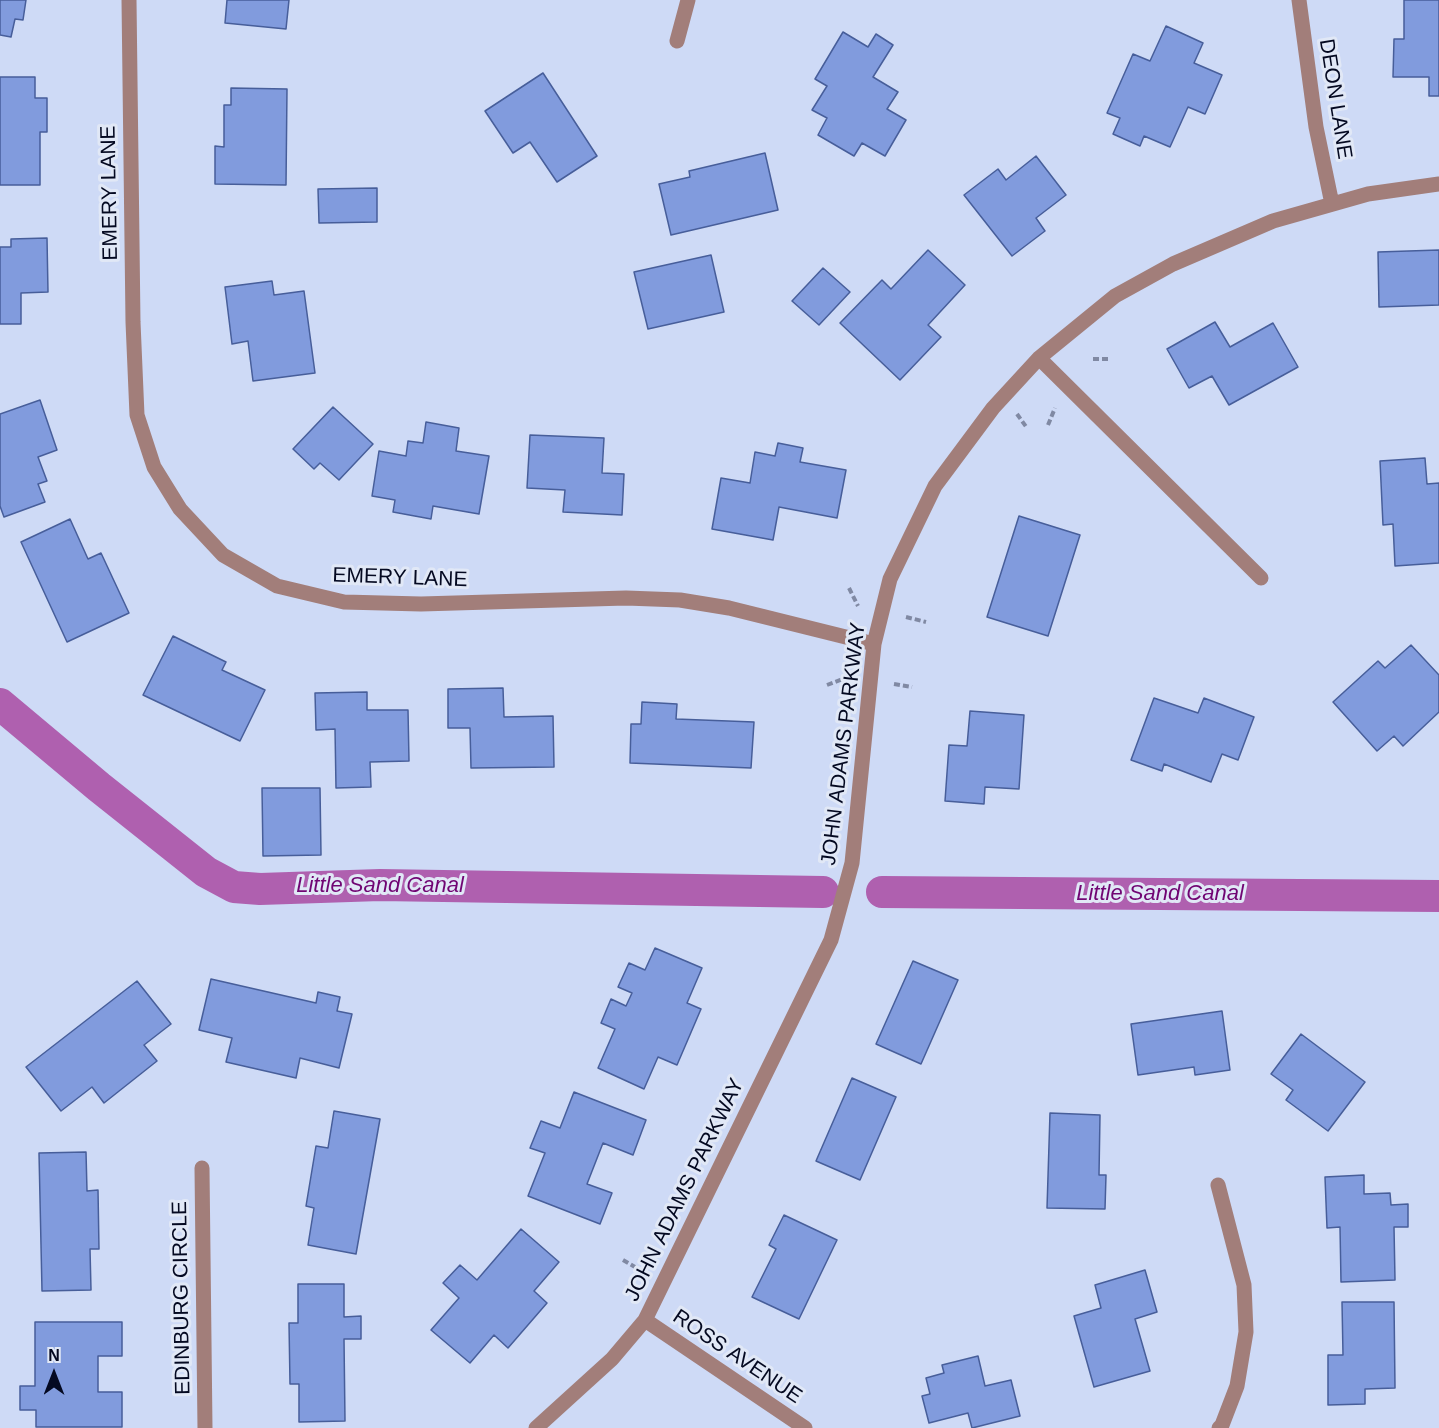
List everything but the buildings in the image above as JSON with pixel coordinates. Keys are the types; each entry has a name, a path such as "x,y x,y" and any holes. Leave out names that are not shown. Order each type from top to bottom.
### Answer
{"street":[{"name":"EMERY LANE","path":"129,0 133,322 137,415 154,466 180,508 223,555 277,586 344,602 421,603 626,598 680,600 729,608 874,644"},
{"path":"677,41 688,0"},
{"name":"DEON LANE","path":"1299,0 1316,127 1332,204"},
{"name":"JOHN ADAMS PARKWAY","path":"536,1428 612,1359 645,1320 831,940 852,862 874,644 890,579 935,486 993,408 1039,358 1115,296 1173,264 1273,220 1368,194 1439,184"},
{"path":"1039,358 1261,578"},
{"name":"EDINBURG CIRCLE","path":"202,1168 205,1428"},
{"path":"1218,1185 1244,1286 1246,1332 1237,1386 1219,1428"},
{"name":"ROSS AVENUE","path":"645,1320 805,1428"}],"path":[{"path":"1094,359 1111,358"},
{"path":"1048,424 1055,408"},
{"path":"1017,413 1027,428"},
{"path":"849,588 858,606"},
{"path":"906,616 926,621"},
{"path":"827,684 843,678"},
{"path":"894,684 912,687"},
{"path":"623,1260 635,1268"}],"waterway":[{"name":"Little Sand Canal","path":"0,704 206,872 234,887 260,889 380,885 823,892"},
{"name":"Little Sand Canal","path":"882,892 1439,896"}]}
